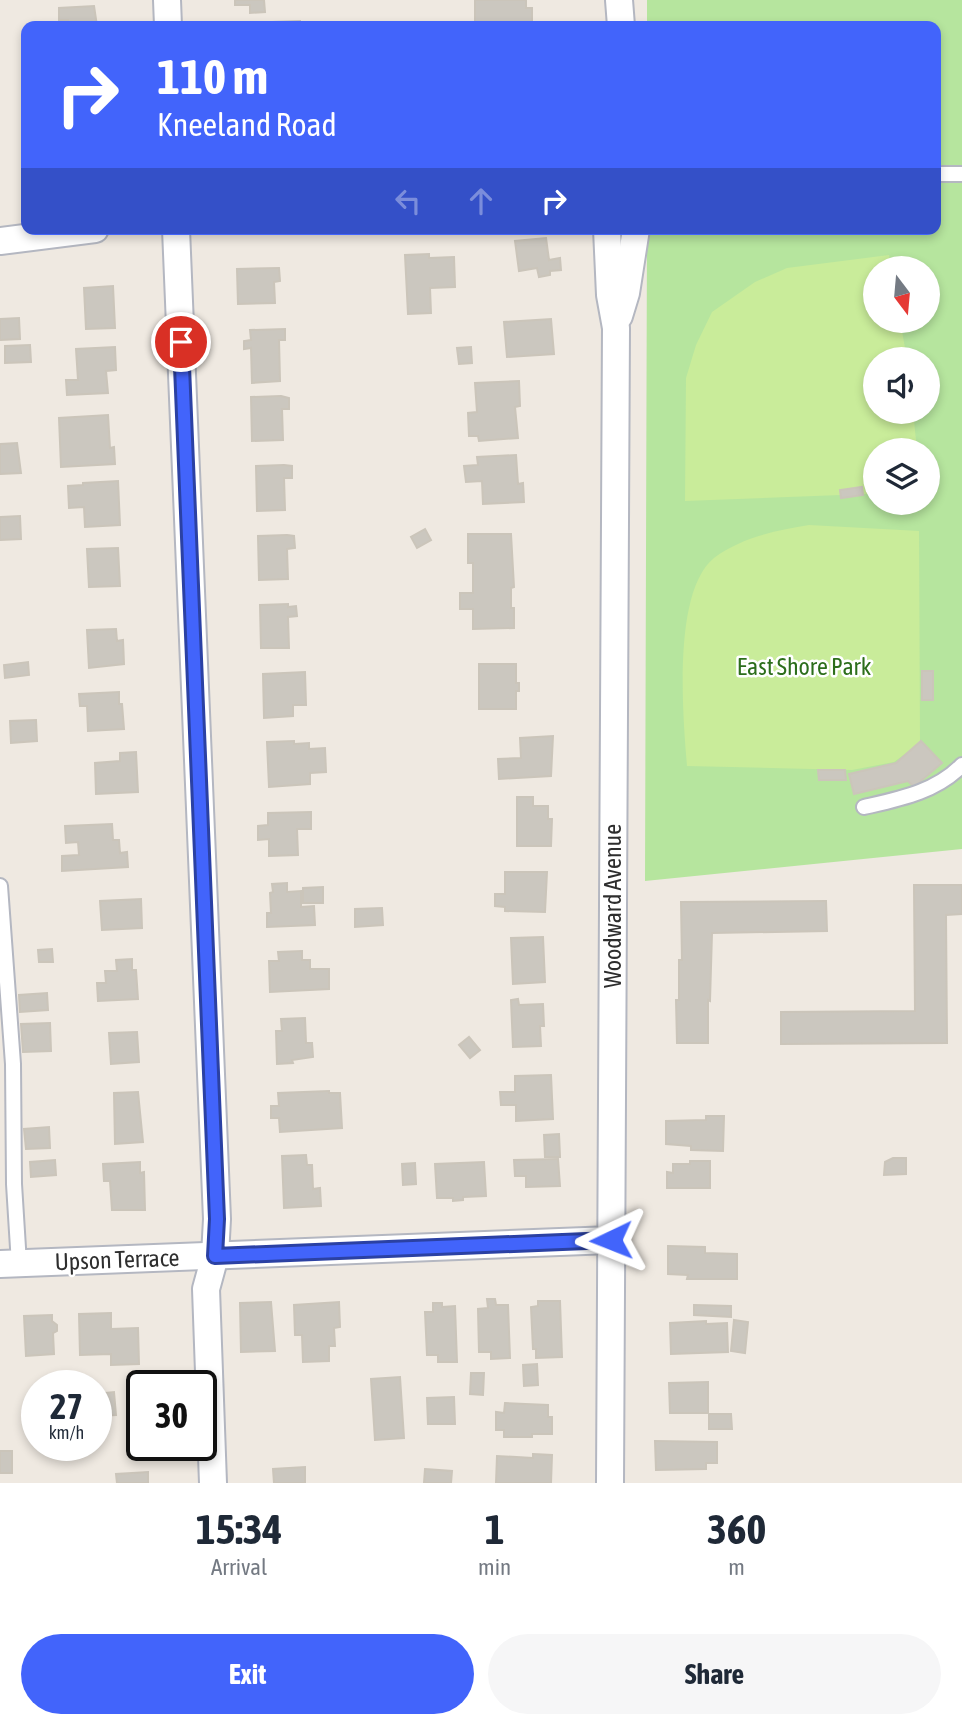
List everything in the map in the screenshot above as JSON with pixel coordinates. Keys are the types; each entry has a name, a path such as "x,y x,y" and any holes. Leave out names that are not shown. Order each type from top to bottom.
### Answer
{"street":[{"path":"167,0 168,21"},
{"path":"604,21 605,0"},
{"path":"620,0 621,21"},
{"path":"0,241 48,235"},
{"path":"176,235 217,1219 215,1256 206,1289 213,1483"},
{"name":"Woodward Avenue","path":"607,235 610,295 616,328 610,1483"},
{"name":"Woodward Avenue","path":"616,328 626,293 635,235"},
{"name":"Upson Terrace","path":"9,1264 611,1240"}],"lane":[{"path":"941,174 962,174"},
{"path":"864,807 928,789 955,773 962,765"},
{"path":"0,886 13,1064 14,1184 9,1264"}],"green space":[{"name":"East Shore Park","path":"647,0 962,0 962,849 645,881 647,235 941,235 941,21 647,21"},
{"path":"863,258 863,333 902,333 905,347 863,347 863,424 914,424 916,438 863,438 863,494 685,501 686,378 696,345 712,312 755,282 787,268"},
{"path":"809,525 919,531 920,743 894,762 852,770 687,766 683,656 692,598 701,575 714,558 735,545 772,532"}],"building":[{"path":"235,0 264,0 265,12 250,13 250,5 235,5"},
{"path":"475,0 526,0 526,8 532,8 532,21 475,21"},
{"path":"94,6 96,21 59,20 59,8"},
{"path":"546,238 549,260 560,258 561,270 550,271 550,275 539,277 537,268 519,271 515,241"},
{"path":"429,254 429,258 454,257 455,287 430,288 431,313 408,314 405,255"},
{"path":"279,268 280,281 274,282 275,303 238,304 237,269"},
{"path":"113,286 115,328 86,329 84,288"},
{"path":"19,318 20,339 0,340 0,319"},
{"path":"551,319 554,354 507,357 504,322"},
{"path":"285,329 285,340 279,340 280,381 252,383 251,348 244,349 244,341 251,340 250,330"},
{"path":"30,345 31,362 5,363 5,346"},
{"path":"115,347 116,370 106,371 108,393 67,395 66,380 78,380 76,349"},
{"path":"471,347 472,363 459,364 457,348"},
{"path":"519,381 520,406 515,407 518,438 479,441 478,436 469,436 468,413 477,412 475,383"},
{"path":"251,397 289,398 289,409 282,409 283,440 252,441"},
{"path":"108,415 110,448 114,447 115,464 61,467 59,418"},
{"path":"17,443 21,473 0,474 0,444"},
{"path":"516,455 518,484 523,483 524,502 483,504 482,481 466,482 464,466 478,465 477,457"},
{"path":"256,466 292,466 292,478 284,478 285,510 257,511"},
{"path":"118,481 120,525 85,527 84,507 69,508 68,486"},
{"path":"862,487 863,495 841,498 840,490"},
{"path":"20,516 21,539 0,540 0,517"},
{"path":"425,529 431,540 417,548 411,537"},
{"path":"468,534 511,534 514,587 511,588 511,608 514,608 514,628 473,629 473,609 460,609 460,593 473,593 473,563 468,563"},
{"path":"258,536 294,536 295,548 287,549 288,579 259,580"},
{"path":"118,548 120,586 89,587 87,549"},
{"path":"288,604 288,607 296,606 297,616 288,617 289,648 261,648 260,605"},
{"path":"116,629 117,641 123,640 124,664 89,668 87,630"},
{"path":"28,662 29,675 5,678 4,665"},
{"path":"479,664 516,664 519,691 516,691 516,709 479,709"},
{"path":"922,671 933,671 933,700 922,700"},
{"path":"305,672 306,705 293,705 293,716 264,718 263,674"},
{"path":"119,692 124,729 88,731 87,706 80,706 79,694"},
{"path":"36,720 37,741 11,743 10,721"},
{"path":"553,736 551,776 499,779 498,759 521,758 520,738"},
{"path":"294,741 294,744 309,743 309,749 325,748 326,772 310,773 310,784 269,787 267,742"},
{"path":"921,741 942,763 914,787 908,781 854,794 849,774 896,763"},
{"path":"136,752 138,792 96,794 95,763 120,761 120,753"},
{"path":"818,770 845,770 846,780 819,780"},
{"path":"517,797 533,797 533,806 548,806 548,819 552,819 551,846 517,846"},
{"path":"311,812 311,829 297,829 298,855 269,856 269,839 258,840 258,826 268,825 268,813"},
{"path":"112,824 113,840 119,840 120,853 127,852 128,867 62,871 62,856 79,855 78,842 66,843 65,826"},
{"path":"505,872 547,872 545,912 505,911 505,907 495,906 495,894 505,894"},
{"path":"287,883 287,892 301,891 301,907 314,906 315,925 267,927 267,913 271,913 272,884"},
{"path":"914,885 962,885 962,914 946,915 947,1043 781,1044 781,1012 915,1011"},
{"path":"323,887 323,903 303,903 303,888"},
{"path":"141,899 142,928 102,930 100,901"},
{"path":"826,901 827,931 712,933 708,1043 677,1043 676,1000 679,1000 679,960 682,960 681,902"},
{"path":"382,908 383,925 355,927 355,909"},
{"path":"543,937 545,982 513,984 511,938"},
{"path":"52,949 53,962 39,962 38,950"},
{"path":"302,951 302,960 310,960 310,969 329,969 329,989 270,992 269,961 279,961 278,952"},
{"path":"132,959 132,970 136,970 138,999 98,1001 97,983 106,983 105,971 117,971 116,960"},
{"path":"47,993 48,1010 20,1012 19,995"},
{"path":"518,999 519,1005 543,1004 541,1046 513,1047 511,1000"},
{"path":"305,1018 306,1043 312,1043 313,1057 277,1064 276,1031 282,1031 281,1019"},
{"path":"50,1023 51,1051 23,1052 21,1024"},
{"path":"137,1032 139,1062 111,1064 109,1033"},
{"path":"469,1037 480,1050 470,1058 459,1045"},
{"path":"551,1075 553,1119 516,1121 516,1105 501,1105 500,1092 515,1092 515,1076"},
{"path":"138,1092 143,1142 115,1144 114,1093"},
{"path":"278,1093 340,1093 342,1128 280,1132 279,1118 271,1118 271,1106 279,1106"},
{"path":"706,1116 724,1116 723,1151 691,1150 691,1146 666,1144 666,1121 706,1120"},
{"path":"49,1127 50,1148 26,1149 24,1129"},
{"path":"559,1134 560,1157 545,1157 544,1135"},
{"path":"306,1155 307,1165 312,1165 313,1189 320,1188 321,1206 284,1208 282,1156"},
{"path":"893,1158 906,1158 906,1174 884,1175 885,1162"},
{"path":"558,1159 560,1186 526,1187 526,1176 515,1176 514,1160"},
{"path":"55,1160 56,1175 31,1177 30,1162"},
{"path":"690,1161 710,1161 710,1188 667,1188 667,1172 673,1173 673,1164 690,1164"},
{"path":"140,1162 140,1173 144,1172 145,1210 112,1210 110,1181 104,1181 103,1164"},
{"path":"484,1162 486,1196 463,1197 463,1200 453,1201 453,1198 437,1198 435,1164"},
{"path":"415,1163 416,1184 403,1185 402,1164"},
{"path":"668,1246 705,1247 705,1253 737,1254 737,1279 687,1279 688,1275 668,1274"},
{"path":"487,1299 495,1299 496,1305 508,1305 510,1358 491,1359 491,1352 479,1352 478,1309 488,1308"},
{"path":"538,1301 560,1301 562,1357 536,1358 536,1349 533,1349 531,1307 538,1306"},
{"path":"271,1302 275,1351 241,1352 240,1303"},
{"path":"339,1302 340,1327 334,1328 335,1346 329,1346 329,1361 303,1362 302,1335 295,1335 294,1305"},
{"path":"433,1303 442,1303 442,1307 455,1306 457,1362 438,1362 438,1355 427,1355 425,1312 433,1312"},
{"path":"694,1305 731,1306 731,1317 694,1315"},
{"path":"111,1313 111,1329 138,1328 139,1364 111,1365 111,1354 80,1355 79,1314"},
{"path":"52,1315 52,1321 57,1325 57,1331 53,1333 54,1354 26,1356 24,1316"},
{"path":"734,1320 748,1322 745,1353 731,1351"},
{"path":"706,1321 706,1324 727,1323 728,1352 671,1354 670,1323"},
{"path":"537,1364 538,1385 524,1386 523,1365"},
{"path":"471,1373 484,1373 483,1395 470,1394"},
{"path":"400,1377 404,1438 375,1440 371,1379"},
{"path":"708,1382 708,1413 670,1413 669,1383"},
{"path":"114,1392 116,1415 112,1415"},
{"path":"454,1397 455,1424 428,1424 427,1398"},
{"path":"505,1403 548,1405 548,1417 552,1417 552,1434 504,1437 504,1430 496,1430 496,1412 504,1413"},
{"path":"709,1414 731,1414 732,1429 709,1429"},
{"path":"655,1441 717,1442 717,1463 706,1463 706,1469 656,1470"},
{"path":"0,1451 12,1451 12,1473 0,1473"},
{"path":"533,1454 552,1455 551,1483 496,1483 497,1456 533,1458"},
{"path":"305,1467 305,1483 274,1483 273,1469"},
{"path":"425,1469 452,1471 451,1483 424,1483"},
{"path":"148,1472 148,1483 117,1483 116,1474"}],"route":[{"path":"181,342 217,1219 215,1256 611,1240"}]}
